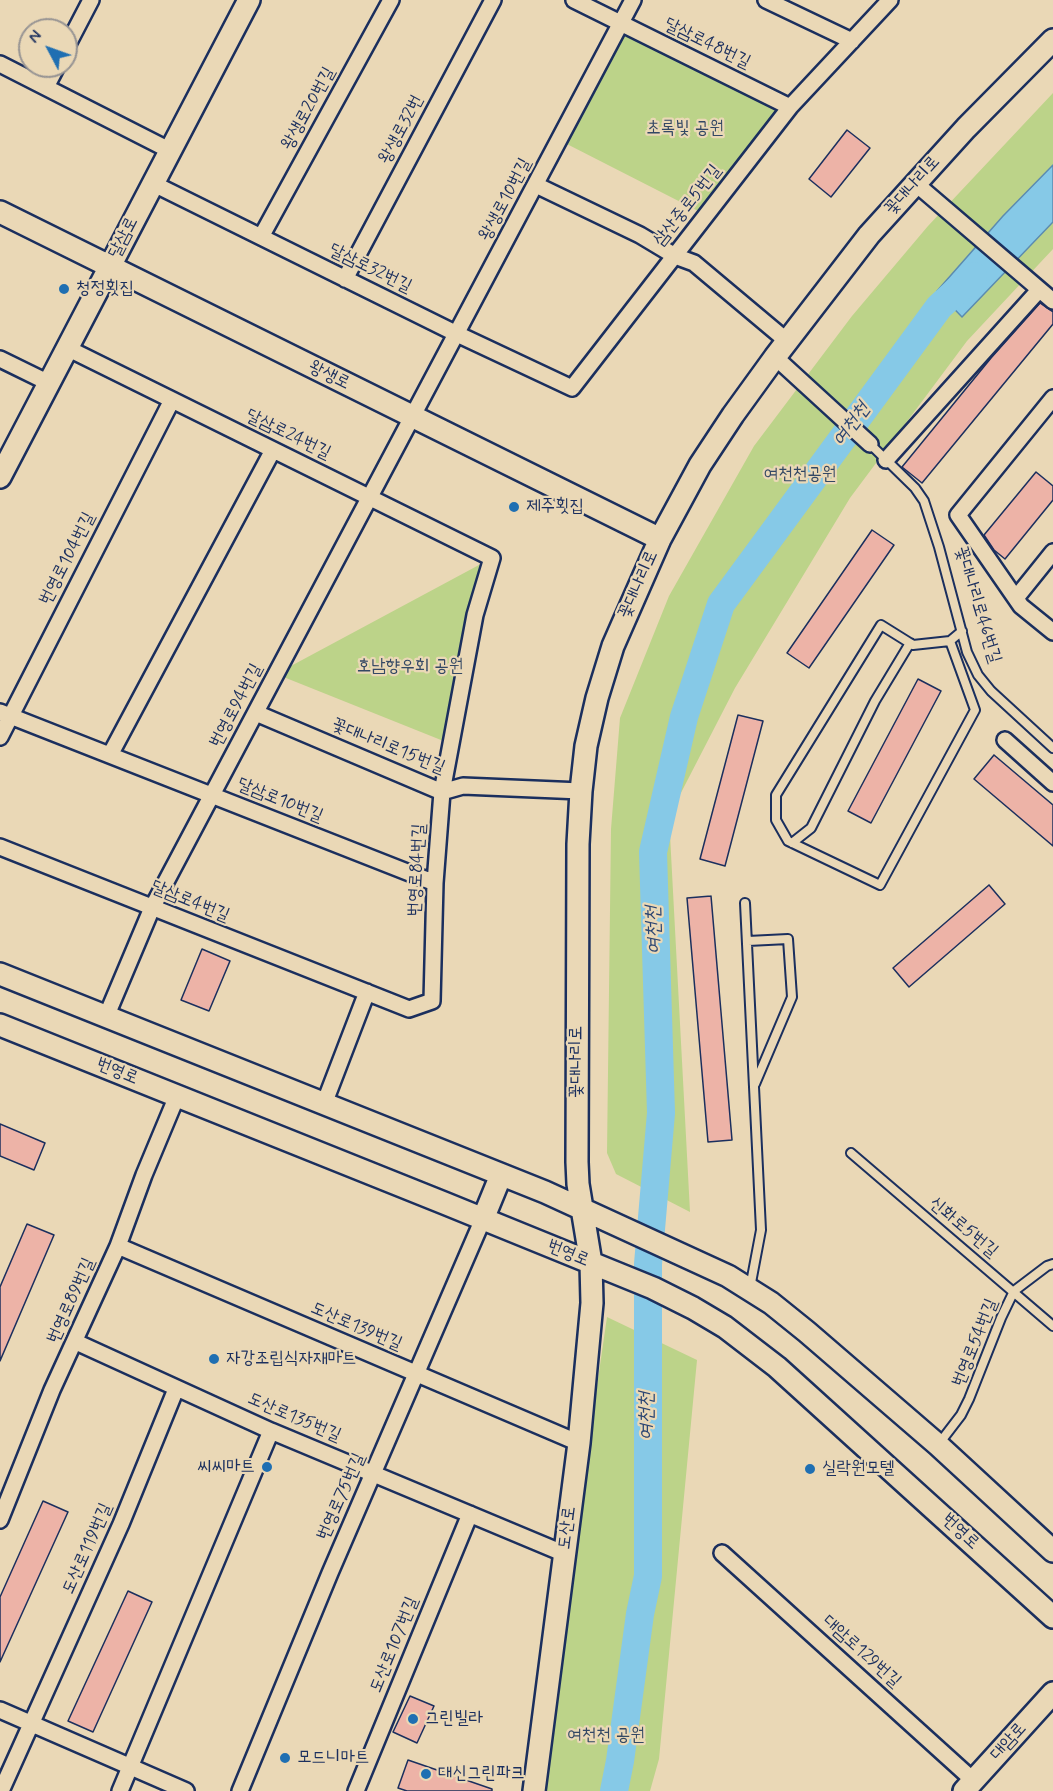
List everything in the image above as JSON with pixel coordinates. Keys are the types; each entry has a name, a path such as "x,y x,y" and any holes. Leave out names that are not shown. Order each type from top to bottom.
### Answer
{"main road":[{"name":"달삼로","path":"0,477 249,0"},
{"name":"꽃대나리로","path":"599,1267 581,1208 577,1162 578,856 586,746 597,698 613,646 660,539 700,465 781,349 869,236 915,183 1053,40"},
{"name":"왕생로","path":"0,212 660,539"},
{"path":"0,974 501,1175 608,1219 707,1264 750,1289 807,1332 938,1446 1053,1551"},
{"name":"번영로","path":"0,1025 653,1288 693,1308 725,1327 777,1367 1053,1617"},
{"path":"483,1219 501,1175"},
{"name":"도산로","path":"534,1791 579,1443 592,1303 599,1267"},
{"name":"대암로","path":"969,1786 1053,1693"}],"street":[{"path":"78,26 92,0"},
{"name":"왕생로20번길","path":"261,237 391,0"},
{"name":"왕생로32번","path":"345,279 493,0"},
{"name":"달삼로48번길","path":"574,0 790,107"},
{"name":"왕생로10번길","path":"413,417 633,0"},
{"path":"766,0 852,41"},
{"name":"삼산중로5번길","path":"572,388 790,107 890,0"},
{"path":"0,64 169,150"},
{"path":"45,87 50,78"},
{"name":"달삼로32번길","path":"152,183 457,334 572,388"},
{"path":"915,183 1053,301"},
{"path":"536,185 640,235 675,256 694,263 781,349 802,381 870,444"},
{"path":"886,460 1039,290"},
{"name":"달삼로24번길","path":"67,348 492,558"},
{"path":"0,359 49,383"},
{"path":"1053,398 958,514 1021,606 1053,632"},
{"name":"번영로104번길","path":"0,737 5,714 172,400"},
{"name":"번영로94번길","path":"106,1017 152,908 413,417"},
{"path":"110,755 273,450"},
{"path":"1016,598 1053,552"},
{"name":"번영로84번길","path":"367,992 409,1009 432,1001 435,883 442,792 475,615 492,558"},
{"name":"꽃대나리로15번길","path":"256,713 442,792 463,786 581,791"},
{"name":"달삼로10번길","path":"5,714 435,883"},
{"path":"1005,740 1053,783"},
{"name":"달삼로4번길","path":"0,847 367,992"},
{"path":"324,1104 367,992"},
{"name":"번영로89번길","path":"0,1520 52,1390 76,1342 118,1246 177,1096"},
{"name":"번영로75번길","path":"240,1791 330,1573 483,1219"},
{"name":"도산로139번길","path":"118,1246 579,1443"},
{"name":"도산로135번길","path":"76,1342 271,1431 565,1554"},
{"name":"도산로119번길","path":"1,1791 121,1524 176,1389"},
{"path":"120,1791 271,1431"},
{"name":"도산로107번길","path":"356,1791 470,1514"},
{"name":"대암로129번길","path":"722,1552 969,1786"},
{"path":"0,1710 186,1791"}],"lane":[{"name":"꽃대나리로46번길","path":"870,444 915,488 924,501 939,547 967,652 978,675 991,691 1053,748"},
{"path":"950,641 975,710 880,885 788,841 776,820 776,795 881,625 913,645 950,641 962,632"},
{"path":"792,843 811,828 874,701 909,643"},
{"path":"745,903 761,1230 750,1289"},
{"path":"747,941 789,939 792,997 754,1086"},
{"name":"신화로5번길","path":"851,1153 1053,1326"},
{"name":"번영로54번길","path":"938,1446 961,1415 969,1399 1014,1291 1053,1264"}],"green space":[{"name":"초록빛 공원","path":"621,23 790,107 706,215 559,140"},
{"name":"여천천공원","path":"1053,93 1053,249 967,341 850,498 735,688 669,816 690,1212 616,1174 607,1153 611,829 620,718 669,596 754,446 852,316 928,226"},
{"name":"호남향우회 공원","path":"492,558 451,744 276,674"},
{"name":"여천천 공원","path":"607,1317 697,1360 659,1759 650,1791 543,1791 582,1489"}],"water":[{"path":"1053,165 1053,222 962,317 937,291 1003,216"}],"building":[{"path":"847,130 870,148 831,197 809,179"},
{"path":"1040,303 1053,312 1053,324 922,483 902,467 991,358"},
{"path":"1036,472 1053,486 1053,500 1005,559 994,550 984,535"},
{"path":"872,530 894,545 809,668 787,653"},
{"path":"918,679 941,691 871,823 848,811"},
{"path":"738,715 763,721 725,866 700,859"},
{"path":"994,755 1053,805 1053,846 974,779"},
{"path":"989,885 1005,904 909,987 893,968"},
{"path":"711,896 732,1140 708,1142 687,898"},
{"path":"202,949 230,961 209,1011 181,1000"},
{"path":"0,1124 45,1143 34,1170 0,1156"},
{"path":"27,1224 54,1235 0,1361 0,1287"},
{"path":"43,1501 68,1512 0,1662 0,1597"},
{"path":"128,1591 152,1602 93,1732 68,1721"},
{"name":"그린빌라","path":"410,1696 434,1706 417,1743 393,1732"},
{"name":"대신그린파크","path":"408,1760 492,1789 492,1791 407,1791 398,1788"}],"waterway":[{"name":"여천천","path":"614,1791 640,1614 648,1576 648,1264 661,1113 653,852 684,717 721,604 939,307 973,276"}],"place":[{"name":"청정횟집","path":"64,289"},
{"name":"제주횟집","path":"514,507"},
{"name":"자강조립식자재마트","path":"214,1359"},
{"name":"씨씨마트","path":"267,1467"},
{"name":"실락원모텔","path":"810,1469"},
{"name":"그린빌라","path":"413,1719"},
{"name":"모드니마트","path":"285,1758"},
{"name":"대신그린파크","path":"426,1774"}]}
